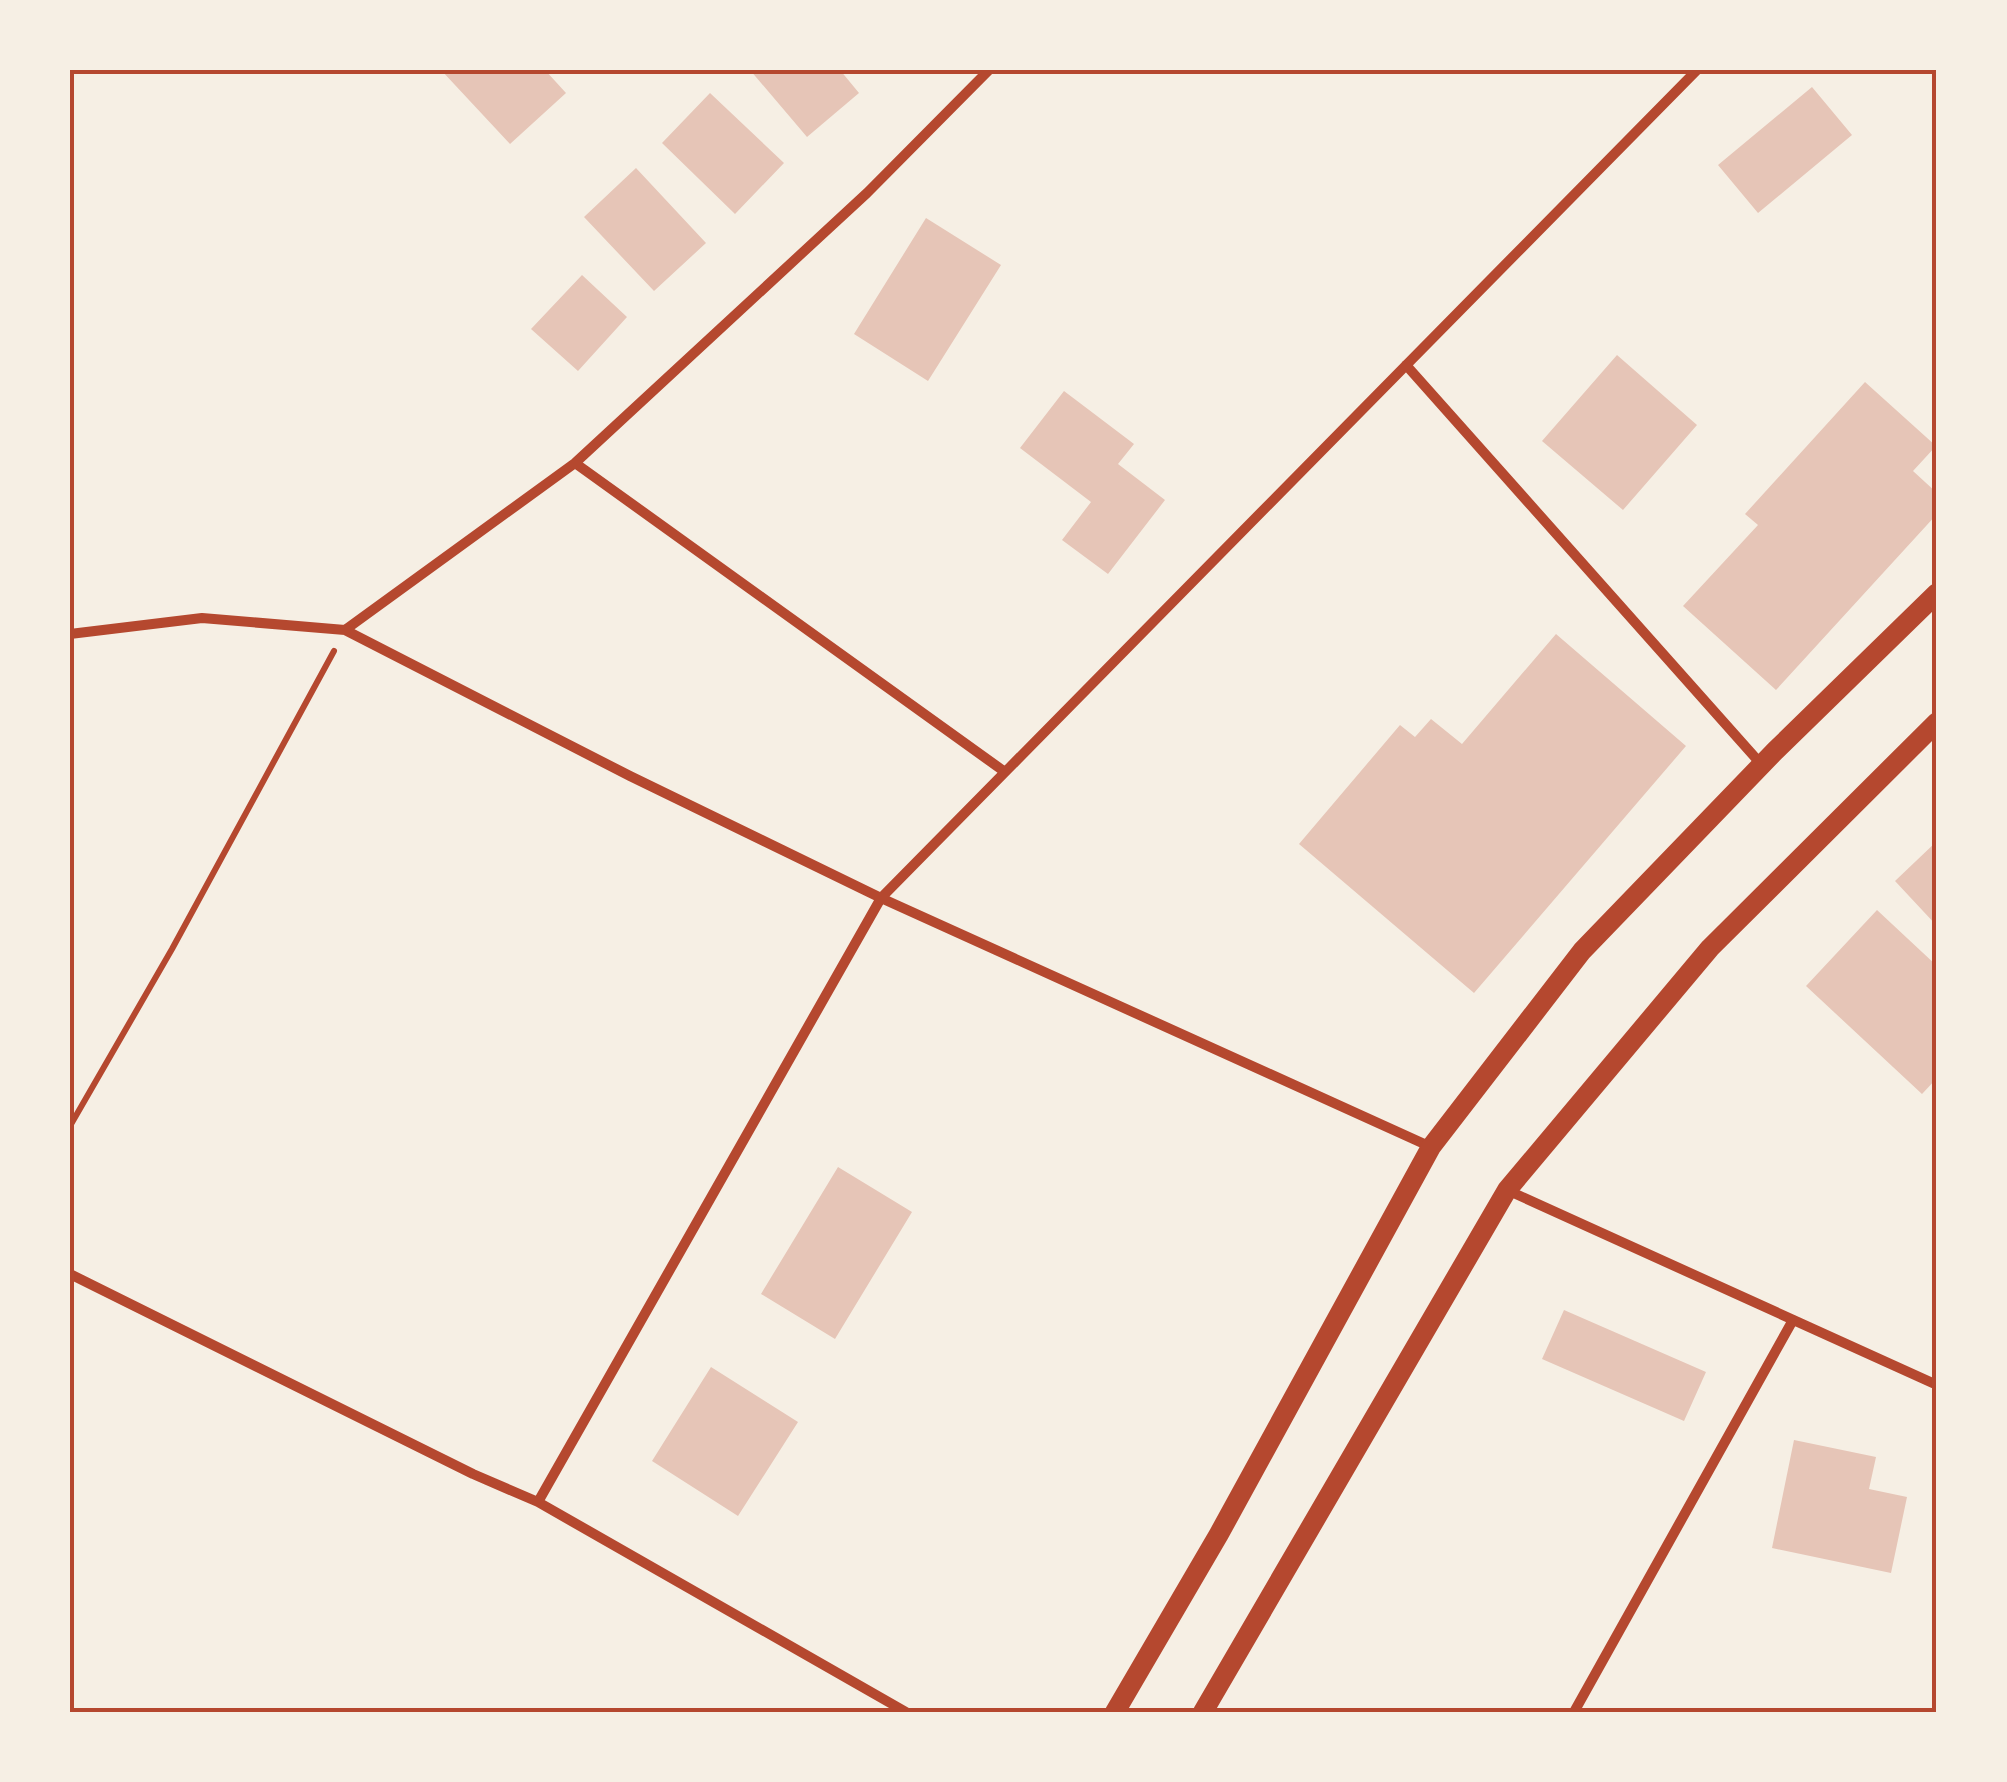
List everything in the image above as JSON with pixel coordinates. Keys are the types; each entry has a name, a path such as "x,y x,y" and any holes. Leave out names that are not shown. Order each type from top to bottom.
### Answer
{"main road":[{"path":"1115,1712 1219,1534 1431,1147 1582,952 1762,765 1937,593"},
{"path":"1203,1712 1507,1190 1710,948 1937,722"}],"street":[{"path":"345,630 575,462 867,193 989,70"},
{"path":"538,1502 881,898 1697,70"},
{"path":"1406,366 1762,765"},
{"path":"575,462 1005,772"},
{"path":"70,634 202,618 345,630 630,776 881,898 1431,1147"},
{"path":"1507,1190 1937,1384"},
{"path":"70,1274 473,1474 538,1502 906,1712"},
{"path":"1574,1712 1793,1320"}],"path":[{"path":"70,1126 172,949 345,630"}],"building":[{"path":"441,70 545,70 566,93 510,144"},
{"path":"750,70 840,70 859,93 807,137"},
{"path":"1812,87 1852,135 1758,213 1718,165"},
{"path":"710,93 784,163 735,214 662,143"},
{"path":"636,168 706,243 654,291 584,217"},
{"path":"926,218 1001,265 928,381 854,334"},
{"path":"582,275 627,317 578,371 531,329"},
{"path":"1617,355 1697,425 1623,510 1542,441"},
{"path":"1865,382 1936,446 1913,471 1937,493 1937,514 1776,690 1683,606 1758,525 1745,514"},
{"path":"1064,391 1134,444 1118,464 1165,500 1108,574 1062,540 1091,502 1020,448"},
{"path":"1556,634 1686,746 1474,993 1299,844 1400,725 1415,737 1431,719 1462,744"},
{"path":"1937,841 1937,926 1895,881"},
{"path":"1877,910 1937,966 1937,1078 1922,1094 1806,986"},
{"path":"838,1167 912,1212 835,1339 761,1294"},
{"path":"1564,1310 1706,1372 1684,1421 1542,1359"},
{"path":"711,1367 798,1422 738,1516 652,1461"},
{"path":"1794,1440 1876,1457 1869,1489 1907,1497 1891,1573 1772,1548"}]}
